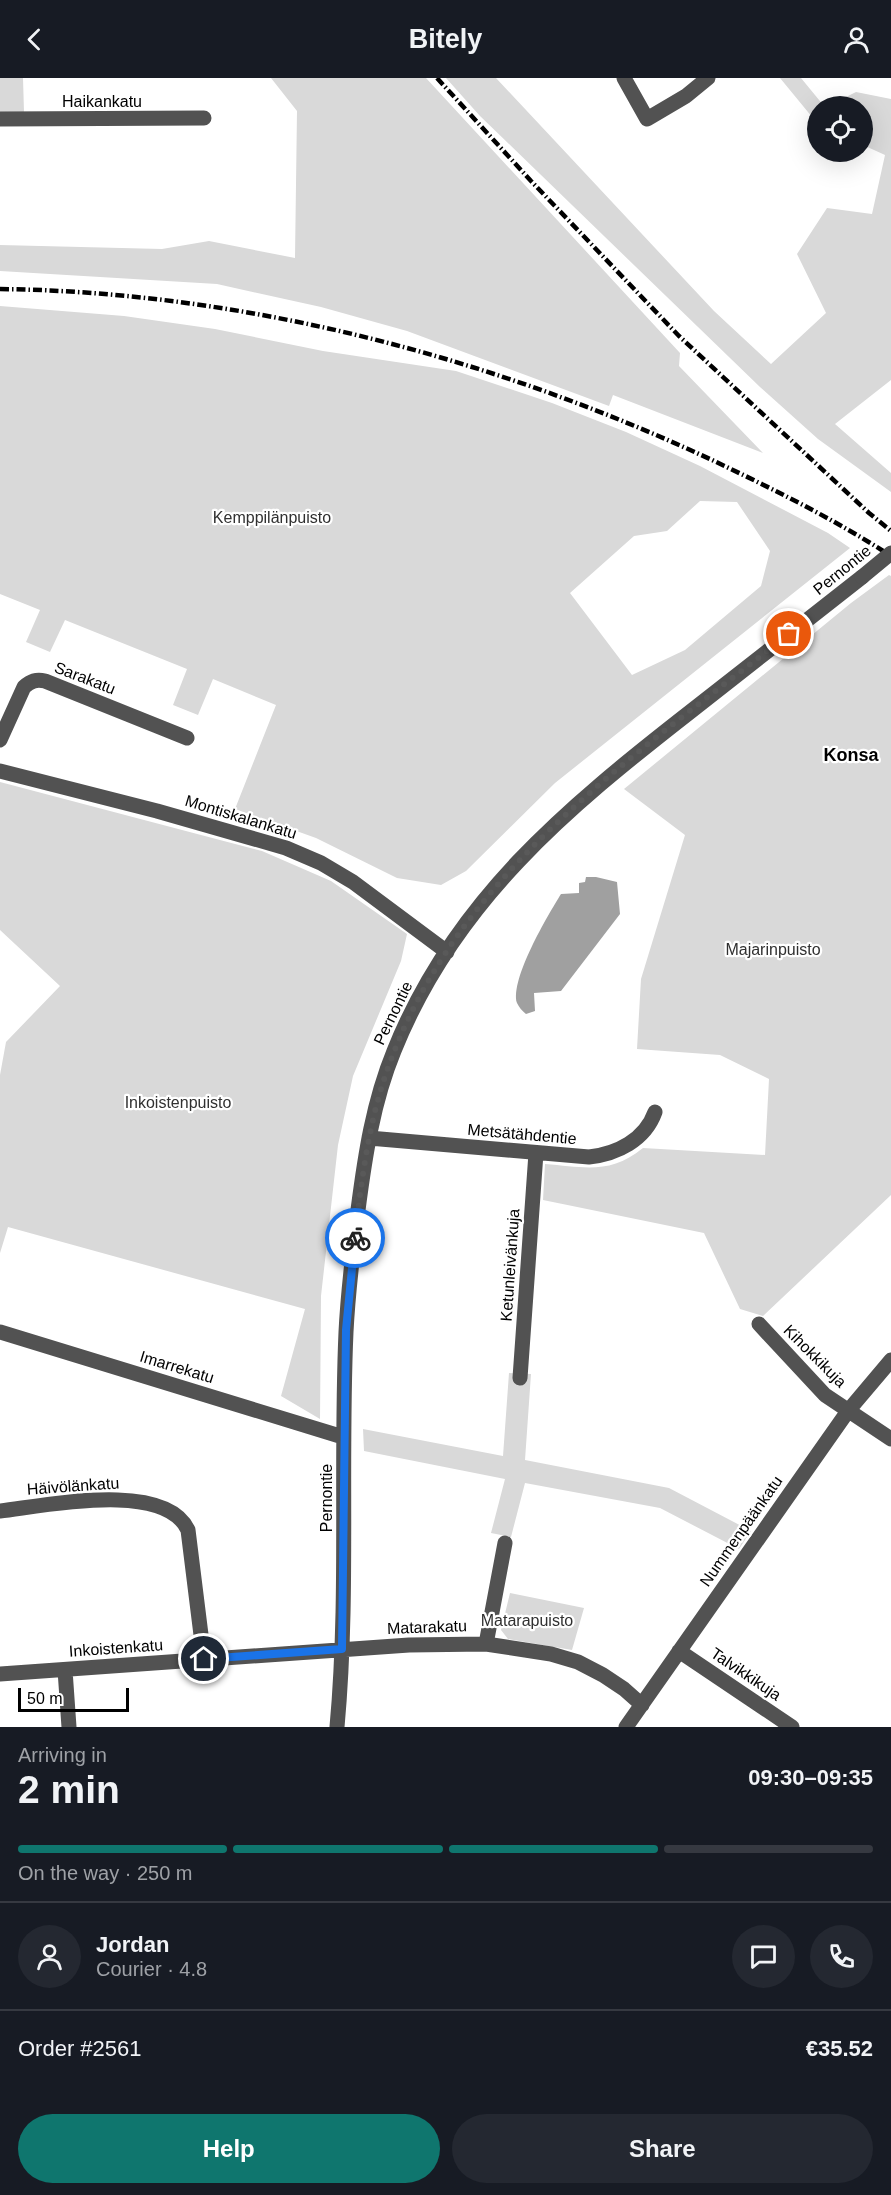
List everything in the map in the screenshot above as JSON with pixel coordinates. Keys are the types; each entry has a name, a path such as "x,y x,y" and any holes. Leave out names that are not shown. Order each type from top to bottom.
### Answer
{"street":[{"path":"624,78 646,120 686,96 708,78"},
{"name":"Haikankatu","path":"0,119 204,118"},
{"name":"Pernontie","path":"337,1727 342,1649 343,1437 348,1306 356,1228 377,1100 410,1015 447,952 477,908 514,864 597,786 891,553"},
{"name":"Sarakatu","path":"0,740 24,687 37,680 45,681 187,738"},
{"name":"Montiskalankatu","path":"0,771 157,811 286,848 321,863 352,882 447,952"},
{"name":"Metsätähdentie","path":"369,1138 589,1157 605,1155 636,1139 651,1124 655,1112"},
{"name":"Ketunleivänkuja","path":"520,1378 536,1153"},
{"name":"Kihokkikuja","path":"759,1324 825,1395 891,1439"},
{"name":"Imarrekatu","path":"0,1332 343,1437"},
{"name":"Nummenpäänkatu","path":"626,1727 848,1411 891,1360"},
{"name":"Häivölänkatu","path":"0,1511 111,1499 147,1503 177,1514 184,1521 188,1530 204,1659"},
{"path":"486,1644 505,1543"},
{"name":"Matarakatu","path":"342,1649 447,1643 486,1644 551,1654 578,1662 617,1684 642,1705"},
{"name":"Inkoistenkatu","path":"0,1674 342,1649"},
{"name":"Talvikkikuja","path":"679,1651 792,1727"},
{"path":"65,1670 69,1727"}],"green space":[{"path":"0,78 23,78 24,112 0,112"},
{"path":"271,78 426,78 680,353 679,366 763,453 613,395 609,406 407,331 321,307 217,284 0,271 0,245 162,249 209,241 295,258 297,111"},
{"path":"446,78 496,78 714,311 771,364 826,313 797,254 827,208 872,214 885,155 873,150 873,96 848,96 856,92 891,99 891,380 835,424 891,473 891,492 818,439 760,387 480,116"},
{"path":"780,78 801,78 816,96 807,96 807,111"},
{"name":"Kemppilänpuisto","path":"0,306 124,316 215,329 323,351 456,371 552,403 626,432 700,466 828,533 850,548 555,783 466,871 441,885 397,878 316,838 235,809 276,705 213,679 198,715 173,705 187,669 65,620 50,652 26,642 40,610 0,594","holes":["700,501 737,502 770,551 761,586 685,650 632,675 570,593 634,536 667,531"]},
{"name":"Majarinpuisto","path":"889,575 891,576 891,1195 763,1316 740,1309 704,1233 543,1200 545,1164 608,1166 631,1157 643,1148 765,1155 769,1079 720,1055 637,1049 641,979 685,835 624,789 851,603"},
{"name":"Inkoistenpuisto","path":"0,782 262,851 331,881 407,934 401,961 353,1076 338,1145 321,1296 320,1419 281,1396 305,1309 8,1227 0,1253 0,1075 6,1042 60,986 0,930"},
{"path":"509,1373 531,1374 525,1460 669,1488 751,1531 739,1549 660,1508 525,1483 511,1537 491,1533 505,1479 364,1451 363,1429 503,1456"},
{"name":"Matarapuisto","path":"510,1593 584,1608 572,1650 508,1639 501,1630"}],"shaded area":[{"path":"586,877 617,882 620,914 561,991 534,993 535,1011 526,1014 517,1003 516,992 524,964 561,894 579,893 579,883 585,882"}],"railway":[{"path":"437,78 531,181 679,336 891,531"},
{"path":"0,289 92,293 183,302 274,317 365,337 454,361 542,390 628,423 712,460 825,517 891,556"}],"way so far":[{"path":"355,1238 369,1138 377,1100 394,1052 429,980 477,908 527,851 605,778 789,634"}],"district":[{"name":"Konsa","path":"851,755"}],"route":[{"path":"204,1659 342,1649 346,1330 355,1238"}]}
